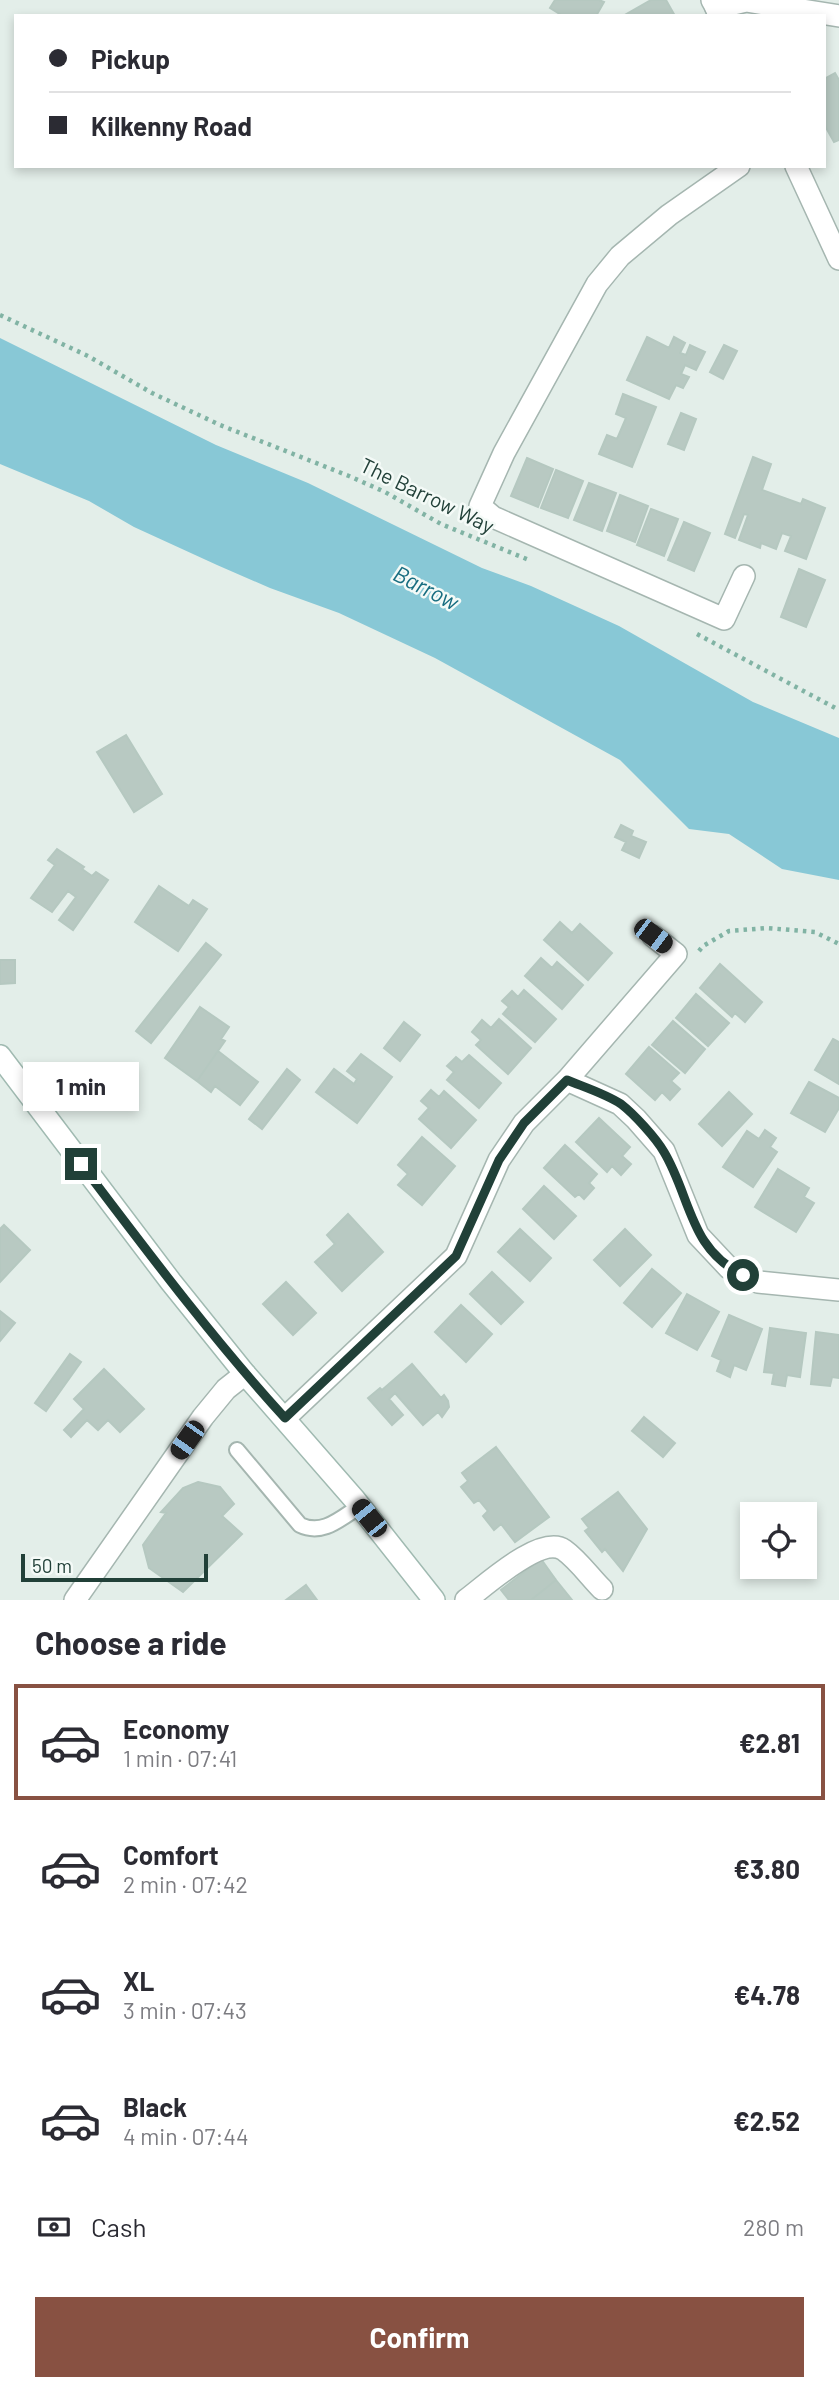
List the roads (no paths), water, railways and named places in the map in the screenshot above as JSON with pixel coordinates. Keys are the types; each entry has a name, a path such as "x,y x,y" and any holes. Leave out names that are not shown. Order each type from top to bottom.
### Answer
{"street":[{"path":"716,8 746,1 839,16"},
{"path":"736,168 669,215 620,256 597,284 504,453 480,506 493,517 724,619 744,576"},
{"path":"797,169 839,259"},
{"path":"285,1418 456,1256 499,1160 524,1123 567,1080 676,954 653,936"},
{"path":"0,1056 245,1374 360,1506 434,1600"},
{"path":"567,1080 620,1104 664,1151 698,1235 729,1268 758,1282 839,1290"},
{"path":"75,1600 203,1417 226,1389 245,1374"},
{"path":"466,1600 533,1550 550,1546 562,1548 602,1589"}],"lane":[{"path":"237,1450 300,1525 309,1530 324,1528 360,1506"}],"water":[{"name":"Barrow","path":"0,338 216,445 308,483 482,568 531,586 619,626 753,702 839,738 839,880 782,869 729,834 689,829 620,760 435,658 339,613 217,565 134,527 89,501 0,464"}]}
